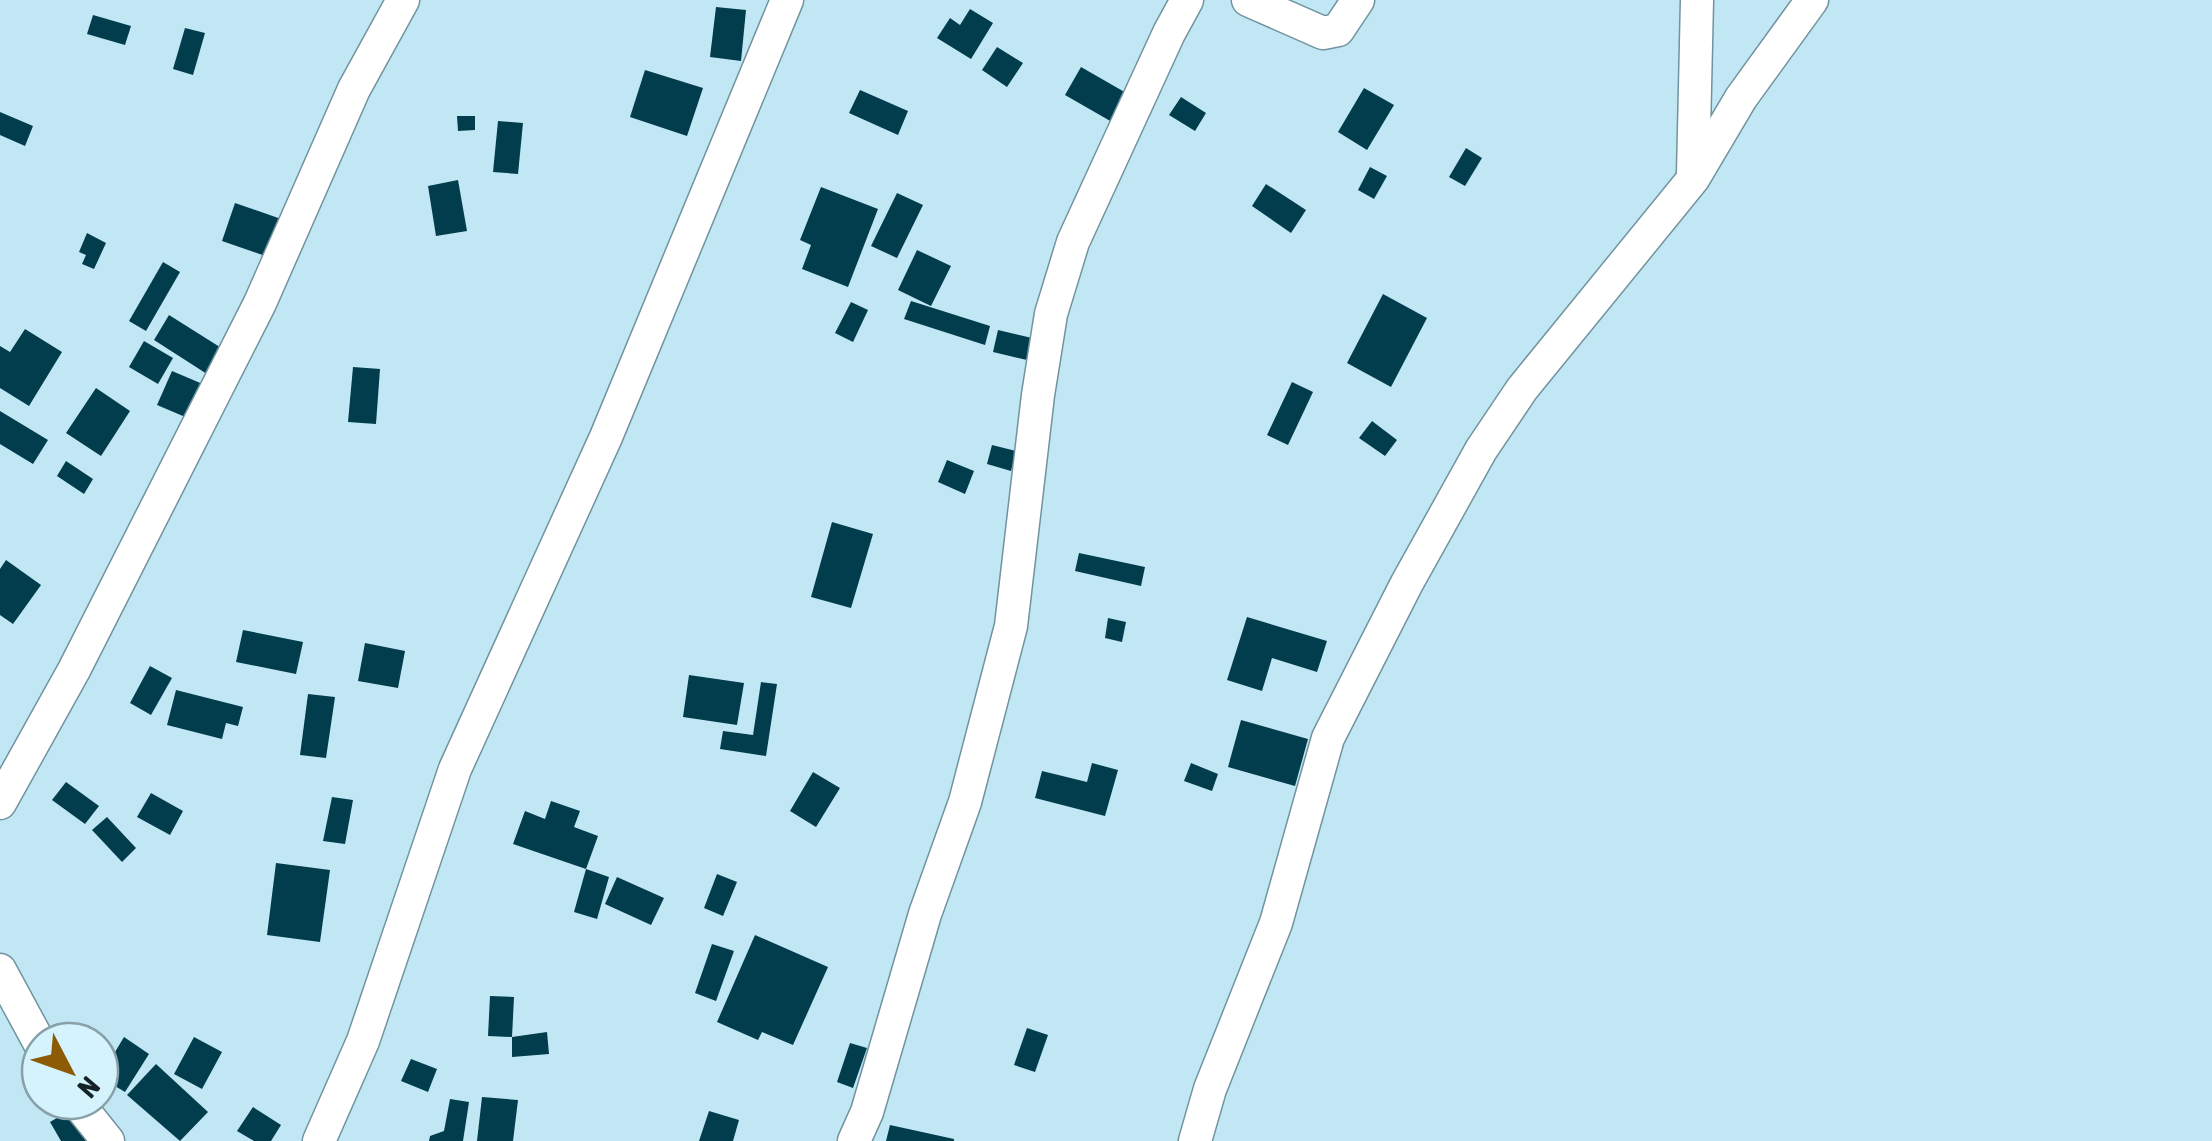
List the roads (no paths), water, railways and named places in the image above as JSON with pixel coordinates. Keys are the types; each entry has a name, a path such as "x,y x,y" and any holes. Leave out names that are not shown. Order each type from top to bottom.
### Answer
{"street":[{"path":"0,803 74,670 260,303 354,89 403,0"},
{"path":"320,1141 363,1041 454,769 606,437 787,0"},
{"path":"854,1141 867,1112 925,914 965,802 1011,626 1051,314 1073,242 1168,33 1187,0"},
{"path":"1248,0 1323,34 1338,30 1358,0"},
{"path":"1693,179 1698,0"},
{"path":"1195,1141 1210,1089 1276,923 1328,738 1454,497 1522,389 1693,179 1741,98 1812,0"},
{"path":"0,970 28,1021"},
{"path":"92,1121 108,1141"}]}
